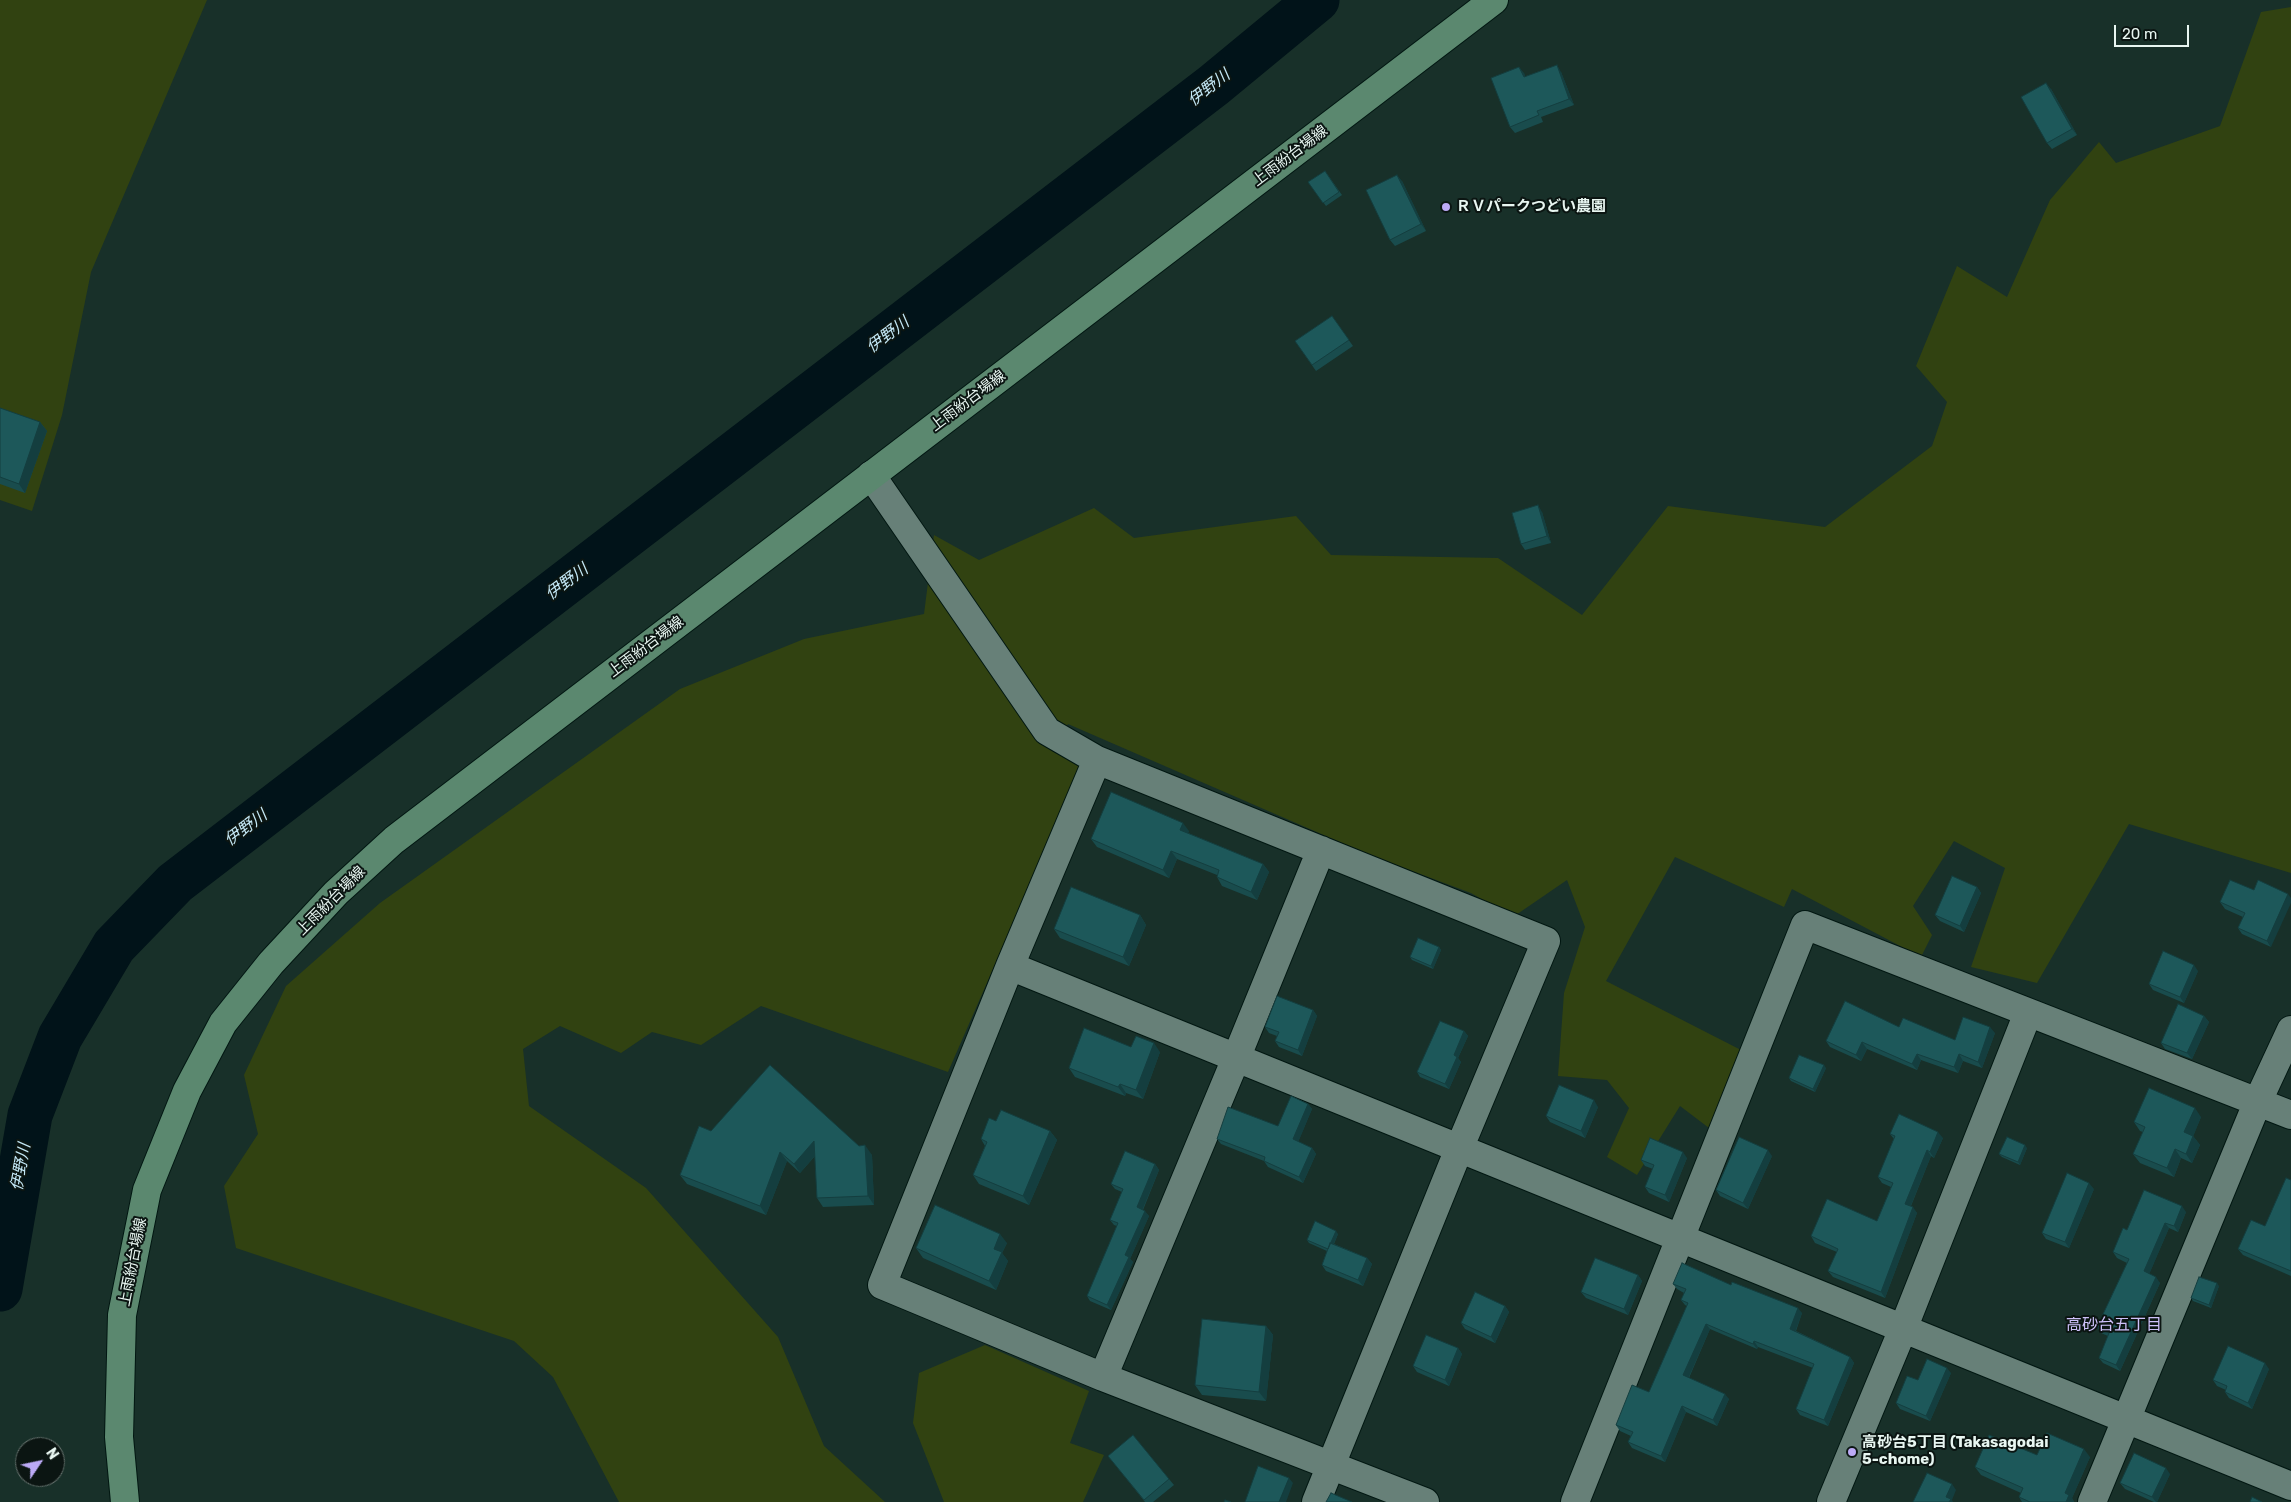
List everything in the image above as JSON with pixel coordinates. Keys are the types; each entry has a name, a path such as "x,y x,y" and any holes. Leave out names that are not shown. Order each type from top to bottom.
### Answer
{"main road":[{"name":"上雨紛台場線","path":"125,1502 119,1437 122,1315 147,1190 187,1091 223,1024 271,963 323,907 394,840 1494,0"}],"street":[{"path":"871,476 1048,731 1097,760 1546,942 1459,1149 1316,1502"},
{"path":"1097,760 1010,966 882,1285 1103,1377 1425,1502"},
{"path":"1103,1377 1321,850"},
{"path":"1575,1502 1805,926 2291,1115"},
{"path":"1010,966 1237,1056 1459,1149 2291,1486"},
{"path":"1831,1502 2028,1013"},
{"path":"2092,1502 2125,1418 2258,1101 2291,1030"}],"green space":[{"path":"0,0 207,0 91,272 62,415 32,511 0,500"},
{"path":"2291,7 2291,873 2129,824 2037,983 1971,967 2005,868 1954,841 1913,906 1932,935 1921,957 1792,889 1784,907 1675,857 1606,981 1741,1050 1709,1128 1680,1106 1637,1175 1607,1157 1629,1108 1607,1080 1558,1076 1564,993 1585,927 1567,880 1513,917 1471,893 1372,856 1068,724 1052,751 1082,765 948,1072 761,1006 701,1045 652,1032 621,1053 560,1026 523,1049 529,1106 646,1188 778,1337 824,1446 885,1502 619,1502 553,1377 514,1341 236,1248 224,1186 258,1134 244,1075 286,986 380,903 680,689 804,639 924,614 934,535 979,560 1094,508 1134,538 1296,516 1331,555 1498,558 1582,615 1668,506 1825,527 1932,446 1947,402 1916,366 1957,266 2007,297 2050,200 2099,142 2116,163 2220,126 2261,12"},
{"path":"985,1345 1089,1391 1070,1443 1104,1455 1083,1502 944,1502 913,1423 919,1373"}],"building":[{"path":"1557,65 1569,99 1537,111 1539,115 1510,127 1491,78 1519,67 1524,77"},
{"path":"2046,83 2072,129 2047,143 2021,97"},
{"path":"1325,171 1339,192 1323,203 1308,182"},
{"path":"1397,175 1421,224 1390,240 1366,190"},
{"path":"1332,316 1349,340 1312,365 1295,341"},
{"path":"0,408 40,422 19,484 0,477"},
{"path":"1538,505 1547,536 1521,544 1512,513"},
{"path":"1111,792 1183,823 1180,830 1263,864 1251,892 1217,877 1219,870 1171,851 1163,870 1091,839"},
{"path":"1952,876 1977,887 1960,926 1935,915"},
{"path":"2230,880 2254,890 2258,880 2288,894 2267,941 2238,928 2245,913 2220,902"},
{"path":"1071,887 1140,915 1123,957 1054,929"},
{"path":"1418,938 1439,947 1431,966 1410,957"},
{"path":"2163,951 2194,965 2180,997 2149,984"},
{"path":"1277,996 1313,1010 1298,1050 1275,1041 1279,1032 1265,1027"},
{"path":"1845,1001 1899,1027 1903,1018 1955,1040 1963,1017 1990,1027 1978,1062 1959,1054 1954,1067 1917,1054 1912,1064 1862,1042 1856,1055 1826,1041"},
{"path":"2178,1004 2204,1016 2187,1053 2161,1043"},
{"path":"1440,1021 1464,1031 1454,1055 1457,1057 1445,1084 1417,1072"},
{"path":"1084,1028 1131,1047 1136,1036 1154,1043 1136,1090 1120,1084 1118,1087 1069,1068"},
{"path":"1799,1055 1824,1065 1813,1089 1789,1078"},
{"path":"770,1065 859,1146 865,1145 868,1196 817,1198 814,1141 794,1164 780,1152 760,1206 680,1175 699,1126 711,1131"},
{"path":"1559,1085 1594,1100 1581,1131 1546,1116"},
{"path":"2149,1088 2195,1108 2184,1132 2193,1136 2186,1154 2175,1149 2167,1168 2133,1154 2145,1127 2134,1122"},
{"path":"1291,1096 1308,1104 1293,1139 1312,1148 1299,1177 1264,1161 1265,1157 1217,1139 1228,1107 1278,1126"},
{"path":"1001,1110 1050,1131 1023,1196 973,1175 987,1142 981,1139 989,1118 996,1121"},
{"path":"1899,1114 1938,1132 1930,1152 1927,1150 1905,1204 1913,1207 1881,1292 1828,1271 1838,1249 1811,1236 1827,1199 1877,1221 1893,1183 1878,1177 1895,1136 1890,1134"},
{"path":"1739,1137 1768,1150 1743,1203 1716,1190"},
{"path":"2007,1137 2025,1145 2018,1162 1999,1154"},
{"path":"1650,1138 1683,1152 1665,1195 1645,1187 1654,1165 1641,1160"},
{"path":"1125,1151 1155,1164 1137,1207 1145,1211 1125,1255 1129,1257 1107,1305 1087,1296 1118,1223 1110,1220 1123,1189 1111,1184"},
{"path":"2067,1173 2089,1183 2065,1242 2042,1233"},
{"path":"2286,1178 2291,1180 2291,1271 2238,1249 2251,1220 2265,1226"},
{"path":"2144,1190 2182,1206 2174,1226 2165,1223 2144,1271 2156,1277 2116,1365 2099,1358 2109,1333 2097,1327 2129,1259 2113,1252 2123,1228 2127,1230"},
{"path":"935,1205 1000,1234 994,1249 1002,1252 989,1281 916,1248"},
{"path":"1315,1221 1336,1231 1328,1249 1307,1240"},
{"path":"1330,1243 1367,1258 1358,1280 1322,1265"},
{"path":"1595,1258 1638,1275 1624,1309 1581,1292"},
{"path":"1682,1263 1731,1285 1732,1282 1798,1308 1790,1329 1850,1357 1824,1420 1796,1409 1814,1364 1754,1341 1753,1344 1706,1324 1683,1375 1725,1394 1713,1420 1682,1406 1661,1456 1628,1442 1633,1432 1616,1425 1632,1385 1649,1392 1688,1303 1681,1300 1686,1289 1673,1284"},
{"path":"2199,1277 2217,1283 2209,1305 2191,1298"},
{"path":"1475,1292 1505,1306 1491,1337 1461,1323"},
{"path":"1202,1319 1266,1326 1259,1392 1195,1385"},
{"path":"1426,1335 1458,1348 1445,1380 1413,1366"},
{"path":"2228,1346 2265,1363 2248,1403 2225,1392 2227,1386 2213,1380"},
{"path":"1927,1359 1947,1368 1926,1416 1896,1403 1907,1376 1918,1380"},
{"path":"2047,1433 2084,1449 2065,1493 2069,1495 2066,1502 2030,1502 2019,1497 2023,1488 1975,1467 1989,1435 2037,1455"},
{"path":"1133,1435 1169,1479 1144,1500 1108,1456"},
{"path":"2134,1453 2166,1468 2152,1497 2120,1483"},
{"path":"1258,1466 1289,1478 1279,1502 1245,1502"},
{"path":"1927,1473 1952,1484 1946,1497 1951,1499 1949,1502 1913,1502"},
{"path":"1331,1493 1352,1502 1326,1502"},
{"path":"2252,1497 2262,1502 2250,1502"}],"waterway":[{"name":"伊野川","path":"0,1289 30,1115 60,1037 114,946 175,883 1214,85 1317,0"}],"place":[{"name":"ＲＶパークつどい農園","path":"1446,207"},
{"name":"高砂台5丁目 (Takasagodai 5-chome)","path":"1852,1452"}],"district":[{"name":"高砂台五丁目","path":"2114,1325"}]}
